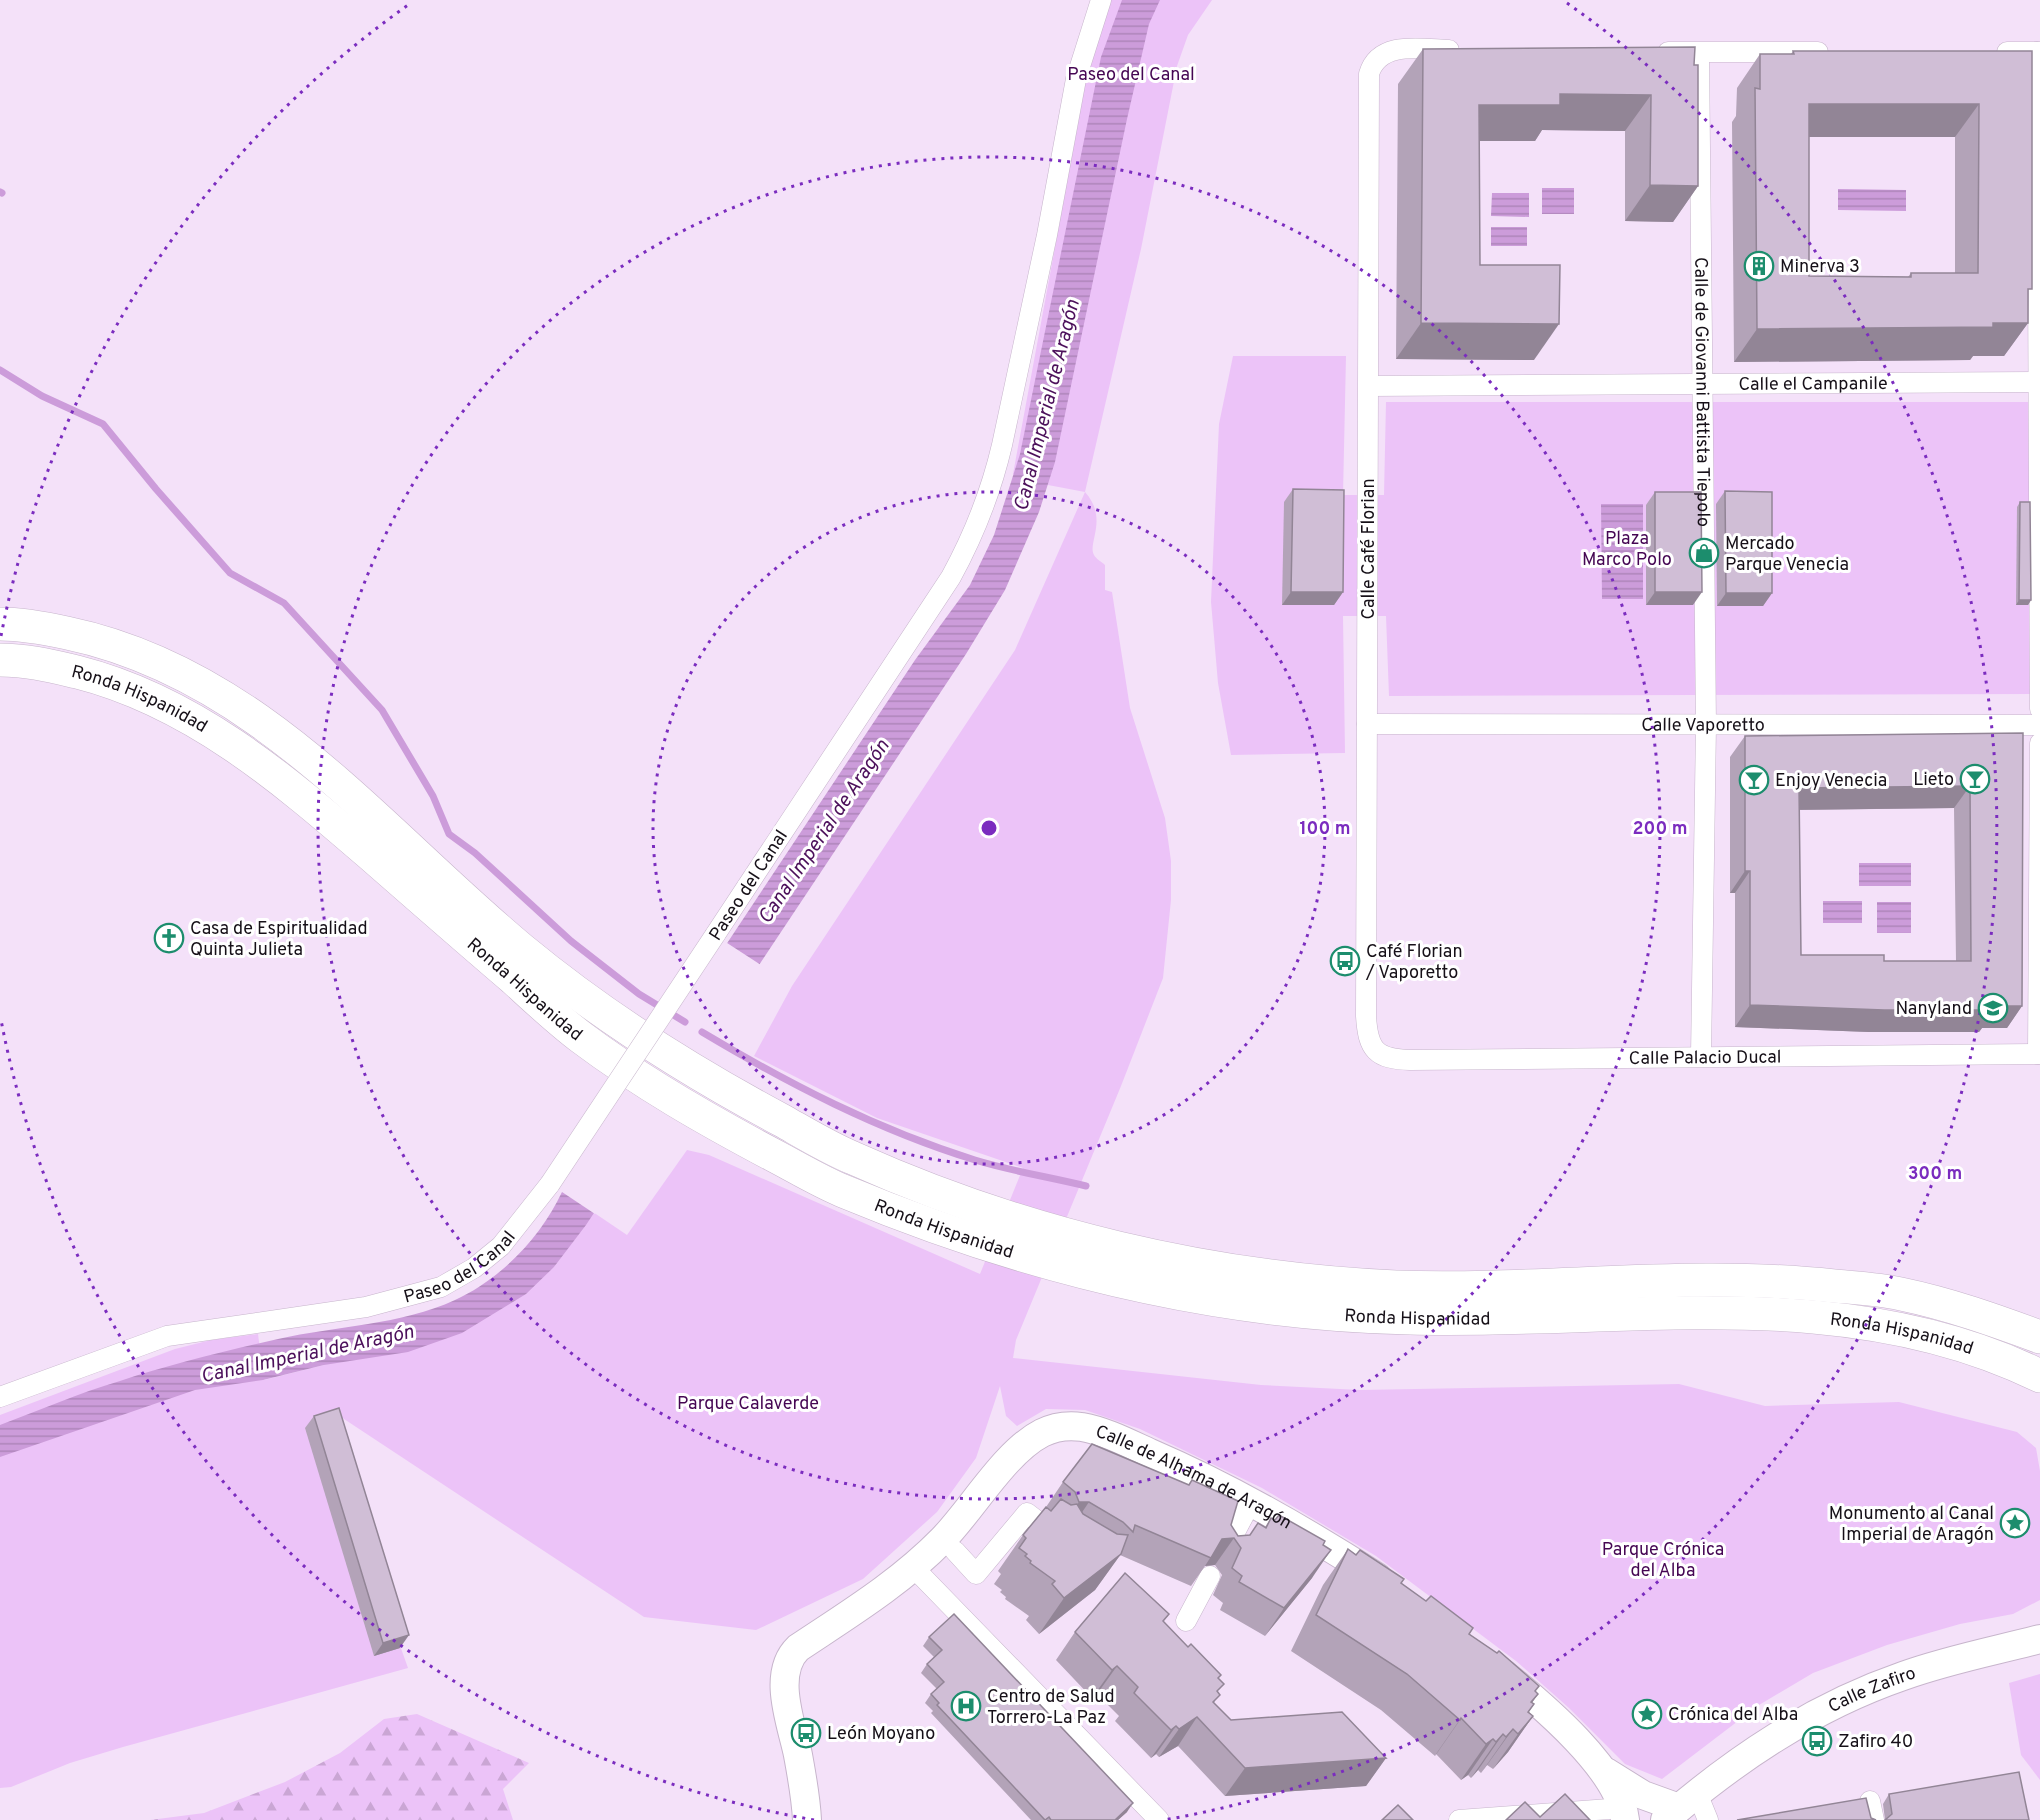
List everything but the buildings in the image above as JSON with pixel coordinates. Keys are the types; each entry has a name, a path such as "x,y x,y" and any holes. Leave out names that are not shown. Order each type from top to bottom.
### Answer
{"highway":[{"name":"Ronda Hispanidad","path":"0,624 23,624 108,642 169,665 257,717 333,778 522,950 674,1060 851,1158 960,1200 1097,1244 1197,1264 1308,1280 1398,1287 1497,1287 1700,1280 1807,1283 1897,1293 1979,1314 2040,1337"},
{"name":"Ronda Hispanidad","path":"0,660 43,664 99,678 156,699 232,743 315,806 579,1036 634,1074 713,1123 839,1189 954,1233 1083,1273 1182,1296 1305,1313 1511,1320 1726,1311 1794,1313 1921,1333 1986,1352 2040,1376"}],"street":[{"name":"Paseo del Canal","path":"0,1397 166,1336 366,1307 441,1287 467,1272 501,1246 550,1184 951,577 980,517 994,477 1005,433 1047,235 1076,79 1101,0"},
{"name":"Calle Café Florian","path":"1375,1050 1367,1035 1366,1016 1369,74 1372,64 1385,52 1398,49 1470,50"},
{"path":"1647,52 1841,52"},
{"name":"Calle de Giovanni Battista Tiepolo","path":"1699,52 1706,725 1701,1056"},
{"path":"1982,52 2039,52 2040,709"},
{"name":"Calle el Campanile","path":"1369,386 1704,382 2039,382"},
{"name":"Calle Vaporetto","path":"1367,724 2040,725"},
{"path":"2039,1054 2040,743"},
{"name":"Calle Palacio Ducal","path":"1375,1050 1388,1058 1410,1060 2039,1054"},
{"name":"Calle de Alhama de Aragón","path":"807,1820 806,1797 785,1690 791,1657 798,1648 866,1604 913,1567 950,1531 1017,1451 1044,1432 1071,1426 1101,1432 1222,1486 1268,1510 1402,1593"},
{"path":"955,1551 976,1574 1027,1513 1048,1528"},
{"path":"1224,1553 1244,1515"},
{"path":"913,1567 1159,1820"},
{"path":"1186,1621 1210,1576"},
{"name":"Calle Zafiro","path":"1680,1807 1760,1746 1848,1698 1903,1676 2040,1639"},
{"path":"1487,1659 1553,1718 1599,1767 1632,1789 1708,1820"},
{"path":"1460,1820 1624,1814 1599,1767"}],"green space":[{"name":"Paseo del Canal","path":"1111,0 1212,0 1188,35 1177,66 1141,249 1085,492 1048,485 1013,474 1089,64"},
{"name":"Plaza Marco Polo","path":"1233,356 1346,356 1343,495 1384,495 1386,402 2040,402 2040,694 1389,696 1386,616 1343,616 1345,753 1231,755 1218,683 1211,602 1219,424"},
{"path":"1085,492 1096,512 1093,550 1095,556 1105,565 1105,590 1112,592 1130,708 1165,818 1171,861 1171,900 1163,978 1016,1340 1013,1358 1261,1385 1360,1390 1679,1384 1765,1406 1899,1402 2017,1432 2036,1448 2040,1471 2040,1600 2013,1614 1960,1624 1887,1645 1813,1673 1759,1705 1662,1779 1625,1764 1569,1708 1516,1661 1376,1556 1262,1488 1140,1429 1085,1410 1046,1409 1017,1426 1006,1416 1000,1386 976,1458 937,1512 863,1579 756,1630 644,1617 341,1417 397,1637 408,1668 123,1747 70,1763 11,1787 0,1788 0,1415 175,1349 211,1340 258,1334 264,1380 324,1365 554,1267 593,1212 627,1235 687,1150 709,1155 980,1274 1023,1168 877,1118 754,1056 792,986 1015,650"},
{"path":"2040,1674 2040,1780 2021,1755 2009,1683"},
{"path":"417,1714 529,1763 503,1789 513,1820 150,1820 204,1813 285,1782 340,1753 384,1719"}],"water":[{"name":"Canal Imperial de Aragón","path":"1122,0 1160,0 1149,24 1127,119 1055,462 1039,512 1005,590 966,654 586,1225 554,1267 526,1294 462,1333 408,1352 324,1365 263,1380 195,1390 0,1457 0,1425 90,1391 218,1353 278,1339 391,1320 455,1300 488,1281 504,1268 543,1225 562,1192 915,660 970,585 994,535 1020,454 1101,57"},
{"path":"1542,188 1574,188 1574,214 1542,214"},
{"path":"1838,189 1906,190 1906,211 1838,210"},
{"path":"1492,193 1529,193 1529,217 1491,216"},
{"path":"1491,227 1527,227 1527,246 1491,246"},
{"path":"1601,504 1643,504 1643,599 1602,599"},
{"path":"1859,863 1911,863 1911,886 1859,886"},
{"path":"1823,901 1862,901 1862,923 1823,923"},
{"path":"1877,902 1911,902 1911,933 1877,933"}],"pier":[{"path":"724,941 761,965 595,1214 559,1190"}],"waterway":[{"path":"0,370 42,396 103,424 156,489 230,573 284,603 382,710 433,796 449,834 475,853 571,941 639,994 685,1022"},
{"path":"702,1032 801,1087 904,1135 989,1164 1086,1186"}],"place":[{"name":"Minerva 3","path":"1759,266"},
{"name":"Mercado Parque Venecia","path":"1704,553"},
{"name":"Lieto","path":"1975,779"},
{"name":"Enjoy Venecia","path":"1754,780"},
{"name":"Casa de Espiritualidad Quinta Julieta","path":"169,938"},
{"name":"Café Florian / Vaporetto","path":"1345,961"},
{"name":"Nanyland","path":"1993,1008"},
{"name":"Monumento al Canal Imperial de Aragón","path":"2015,1523"},
{"name":"Centro de Salud Torrero-La Paz","path":"966,1706"},
{"name":"Crónica del Alba","path":"1647,1714"},
{"name":"León Moyano","path":"806,1733"},
{"name":"Zafiro 40","path":"1817,1741"}],"park label":[{"name":"Parque Calaverde","path":"748,1403"},
{"name":"Parque Crónica del Alba","path":"1663,1559"}]}
